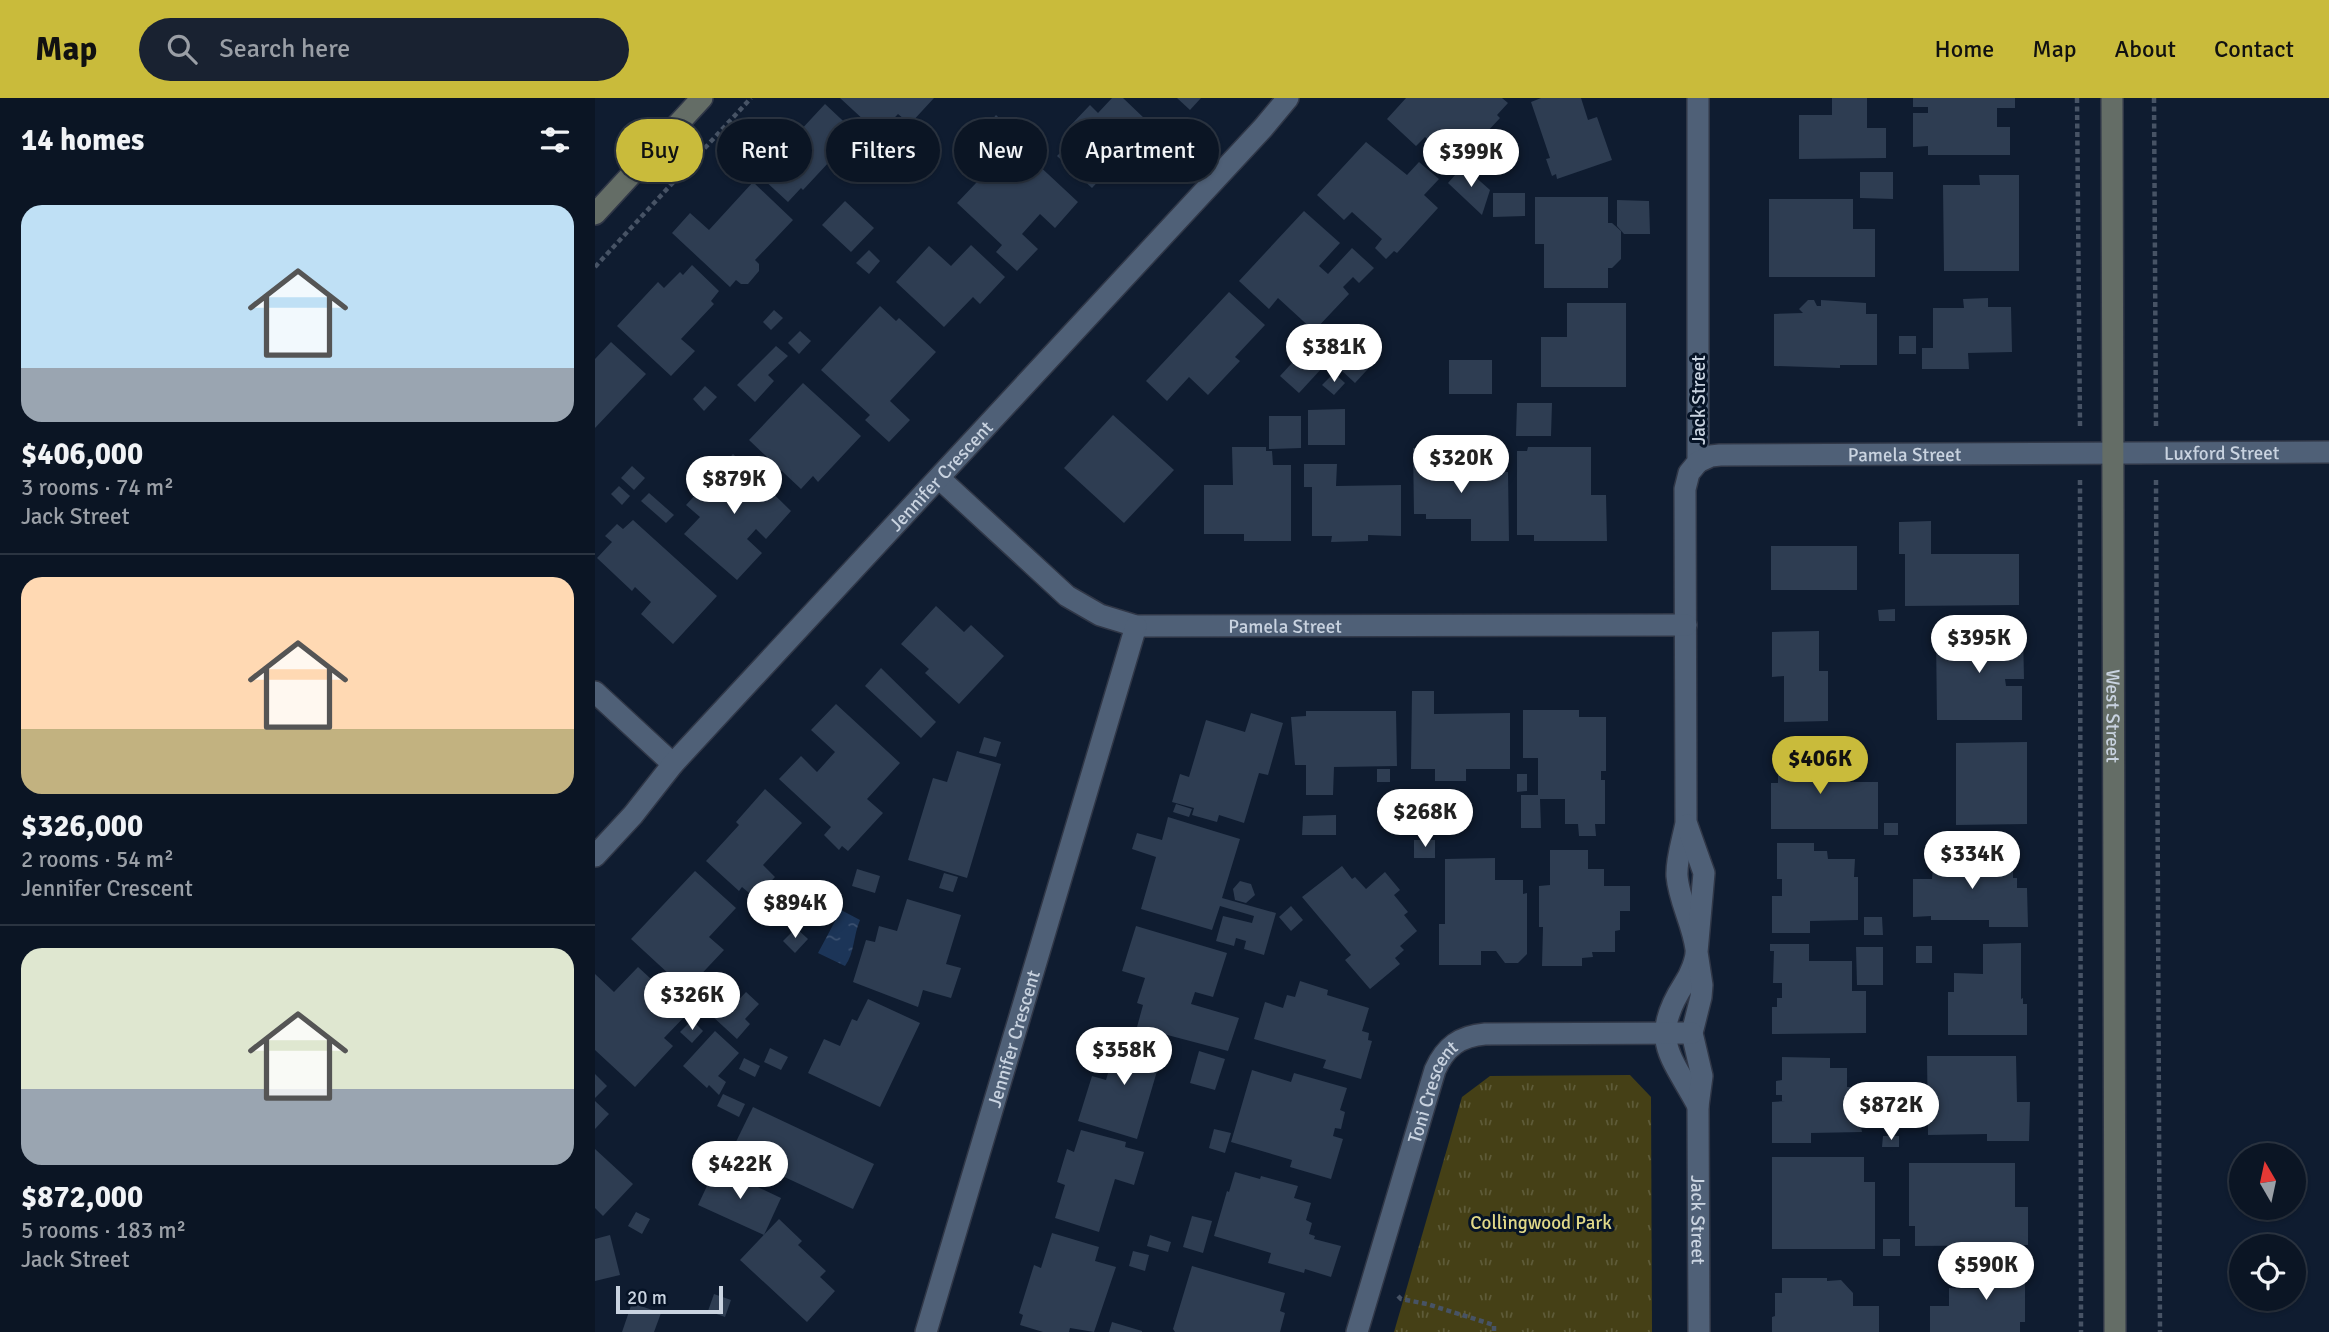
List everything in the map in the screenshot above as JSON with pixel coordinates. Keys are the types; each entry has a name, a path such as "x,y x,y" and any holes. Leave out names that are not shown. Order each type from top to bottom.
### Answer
{"main road":[{"path":"595,214 702,98"},
{"name":"West Street","path":"2112,98 2115,1332"}],"street":[{"name":"Jennifer Crescent","path":"595,856 633,815 673,764 1288,98"},
{"name":"Jack Street","path":"1697,98 1698,462 1689,473 1685,489 1686,823 1677,875 1697,952 1702,985 1692,1033 1702,1076 1698,1106 1699,1332"},
{"name":"Luxford Street","path":"2114,453 2329,452"},
{"name":"Pamela Street","path":"1698,462 1720,455 2114,453"},
{"name":"Pamela Street","path":"939,478 1067,596 1100,615 1136,626 1686,625"},
{"name":"Jennifer Crescent","path":"926,1332 1136,626"},
{"path":"595,692 673,764"},
{"path":"1665,1033 1671,1004 1689,977 1697,952"},
{"name":"Jack Street","path":"1665,1033 1671,1058 1698,1106"},
{"name":"Toni Crescent","path":"1357,1332 1435,1070 1450,1045 1472,1035 1485,1034 1692,1033"}],"path":[{"path":"595,267 751,98"},
{"path":"2077,98 2081,453 2081,1332"},
{"path":"2154,98 2160,1332"},
{"path":"1374,1275 1401,1299 1427,1304 1494,1325 1494,1332"}],"green space":[{"name":"Collingwood Park","path":"1630,1075 1651,1097 1652,1332 1394,1332 1462,1097 1490,1076"}],"water":[{"path":"841,910 860,920 851,955 845,966 818,953"}],"building":[{"path":"840,98 934,98 915,119 904,119 898,114 893,119 863,119"},
{"path":"1112,98 1123,98 1145,119 1077,119 1090,105 1098,113"},
{"path":"1177,98 1201,98 1190,110"},
{"path":"1406,98 1502,98 1508,103 1497,115 1500,118 1456,165 1425,137 1416,146 1387,119"},
{"path":"1541,98 1581,98 1588,120 1597,117 1612,160 1557,179 1556,174 1552,176 1546,159 1550,158 1531,102"},
{"path":"1832,98 1867,98 1867,128 1886,128 1886,158 1799,159 1799,115 1832,115"},
{"path":"1913,98 2015,98 2015,108 1997,108 1997,127 2010,127 2010,155 1928,155 1928,146 1913,147 1913,113 1928,113 1928,107 1913,107"},
{"path":"825,104 841,119 826,119 826,165 812,180 812,119"},
{"path":"1366,142 1407,175 1419,162 1439,179 1424,195 1438,208 1397,253 1394,251 1386,259 1375,248 1382,239 1352,212 1344,220 1317,195"},
{"path":"1463,166 1490,190 1482,215 1448,183"},
{"path":"1860,172 1893,172 1893,199 1860,198"},
{"path":"1047,173 1078,202 1055,228 1040,214 1022,234 1038,249 1017,271 996,252 1002,245 957,203 977,182 1047,182"},
{"path":"1979,175 2019,175 2019,271 1944,271 1943,185 1980,185"},
{"path":"753,182 793,220 755,260 759,264 759,271 748,284 741,284 736,280 730,287 672,233 690,213 709,230"},
{"path":"766,182 810,182 803,190 801,188 788,202"},
{"path":"1085,182 1098,182 1092,188"},
{"path":"1493,193 1525,193 1525,216 1493,217"},
{"path":"1535,197 1608,197 1608,223 1621,231 1621,259 1612,268 1608,268 1608,288 1544,288 1544,244 1535,244"},
{"path":"1769,199 1853,199 1853,229 1875,229 1875,277 1769,277"},
{"path":"1617,200 1649,201 1650,234 1624,234 1617,226"},
{"path":"845,201 874,228 851,252 822,225"},
{"path":"1304,211 1340,243 1319,266 1328,274 1352,248 1374,268 1359,283 1353,277 1343,287 1349,294 1314,331 1278,298 1269,309 1239,281"},
{"path":"971,245 1005,277 980,304 973,297 944,327 896,282 929,246 951,266"},
{"path":"869,250 880,261 869,274 856,263"},
{"path":"692,265 719,291 711,301 714,304 681,339 695,351 671,376 617,326 658,282 664,288 680,272 683,275"},
{"path":"1229,292 1265,325 1235,357 1240,361 1208,395 1189,377 1167,401 1146,381"},
{"path":"1988,298 1988,307 2011,307 2012,352 1968,353 1969,369 1922,369 1922,348 1933,348 1933,308 1964,308 1963,299"},
{"path":"1808,300 1814,300 1817,306 1821,306 1821,300 1866,303 1866,314 1877,314 1877,365 1840,365 1840,368 1774,366 1774,314 1803,313 1799,309"},
{"path":"1567,303 1626,303 1626,387 1541,387 1541,337 1567,337"},
{"path":"880,306 896,321 899,318 936,352 890,401 910,420 889,442 865,420 870,415 821,370"},
{"path":"774,310 783,318 771,330 763,322"},
{"path":"800,331 811,341 799,354 788,343"},
{"path":"1348,331 1378,358 1355,383 1325,355"},
{"path":"1899,336 1916,336 1916,354 1899,354"},
{"path":"611,342 646,374 595,428 595,359"},
{"path":"776,346 788,356 768,375 774,381 755,402 737,385"},
{"path":"1303,351 1322,368 1299,393 1280,376"},
{"path":"1449,360 1492,360 1492,394 1449,394"},
{"path":"1334,373 1345,383 1334,395 1322,385"},
{"path":"803,383 861,436 818,482 813,476 801,489 749,440"},
{"path":"705,386 717,397 704,411 693,399"},
{"path":"1517,403 1552,403 1551,436 1516,436"},
{"path":"1345,409 1345,445 1308,445 1308,410"},
{"path":"1113,415 1174,470 1124,523 1064,468"},
{"path":"1269,416 1301,416 1301,448 1269,449"},
{"path":"1232,447 1266,447 1266,451 1272,451 1273,465 1291,465 1291,541 1244,541 1244,534 1204,534 1204,485 1233,485"},
{"path":"1528,447 1591,447 1591,495 1606,495 1607,541 1534,541 1534,535 1517,535 1517,451 1527,451"},
{"path":"1413,448 1448,448 1448,472 1508,472 1509,541 1471,541 1471,519 1426,519 1426,514 1414,514"},
{"path":"733,454 791,511 766,539 756,529 747,539 762,553 737,580 684,534 700,517 686,505"},
{"path":"1304,464 1337,464 1336,486 1401,485 1401,536 1368,535 1368,541 1331,542 1332,536 1312,536 1312,487 1304,487"},
{"path":"632,466 645,478 634,490 621,478"},
{"path":"619,486 630,496 622,505 611,494"},
{"path":"649,493 674,515 666,523 641,501"},
{"path":"633,520 717,596 673,644 641,614 651,602 635,587 632,591 597,558 612,542 605,536 617,524 623,529"},
{"path":"1931,521 1931,554 2019,554 2019,605 1905,606 1905,554 1899,554 1899,522"},
{"path":"1771,546 1857,546 1857,590 1771,590"},
{"path":"936,606 964,632 971,625 1004,656 959,704 925,673 929,669 901,644"},
{"path":"1895,609 1895,621 1879,621 1878,610"},
{"path":"1819,631 1819,671 1828,671 1828,721 1784,722 1784,676 1772,677 1772,632"},
{"path":"1953,631 2023,631 2024,679 2005,679 2006,686 2022,686 2022,720 1937,720 1936,634 1953,634"},
{"path":"881,668 936,722 921,738 865,686"},
{"path":"1412,691 1434,691 1434,714 1510,713 1510,769 1466,769 1466,781 1435,781 1435,769 1411,769"},
{"path":"836,704 900,763 867,799 883,813 848,851 842,846 839,850 824,835 831,827 779,779 801,756 817,772 835,752 811,730"},
{"path":"1523,710 1579,710 1579,717 1606,717 1606,771 1601,771 1601,780 1605,780 1605,824 1595,824 1596,836 1579,836 1578,824 1565,824 1565,799 1540,799 1541,828 1521,828 1521,795 1538,795 1538,758 1523,758"},
{"path":"1306,711 1396,711 1397,766 1334,767 1333,795 1306,795 1306,765 1295,765 1291,717 1306,716"},
{"path":"1251,713 1283,723 1268,775 1259,773 1244,823 1219,815 1217,822 1192,815 1194,808 1172,802 1180,774 1189,777 1206,720 1245,732"},
{"path":"984,737 1001,742 996,757 979,753"},
{"path":"2027,742 2027,824 1956,825 1956,743"},
{"path":"957,751 1001,764 967,878 908,860 933,778 947,782"},
{"path":"1778,753 1838,755 1838,782 1878,782 1878,829 1771,829 1771,783 1778,783"},
{"path":"1377,769 1390,769 1390,782 1377,782"},
{"path":"1517,774 1527,774 1527,791 1517,792"},
{"path":"765,789 802,823 763,865 775,877 755,898 742,887 739,891 706,861 739,825 736,822"},
{"path":"1176,804 1192,809 1189,817 1173,812"},
{"path":"1336,815 1336,835 1302,835 1303,816"},
{"path":"1414,816 1454,816 1454,829 1414,829"},
{"path":"1168,817 1240,839 1222,898 1276,913 1264,955 1244,949 1246,941 1236,938 1234,946 1216,941 1223,916 1252,923 1254,916 1220,906 1212,930 1141,909 1156,857 1132,849 1137,833 1162,840"},
{"path":"1884,823 1898,823 1898,835 1884,835"},
{"path":"1414,840 1435,840 1435,858 1414,858"},
{"path":"1777,843 1814,843 1814,851 1827,851 1828,859 1855,859 1854,877 1858,877 1858,920 1810,921 1810,933 1772,933 1772,896 1782,896 1782,879 1777,879"},
{"path":"1550,850 1588,850 1588,869 1604,869 1604,886 1630,886 1630,911 1620,911 1620,930 1615,931 1615,952 1592,952 1593,957 1582,958 1582,966 1542,966 1543,927 1539,927 1539,886 1550,885"},
{"path":"1934,853 1992,854 1992,857 2013,857 2013,878 2017,878 2017,888 2027,888 2028,927 1989,927 1989,920 1931,920 1931,916 1913,917 1913,879 1932,879"},
{"path":"1495,858 1495,880 1523,880 1523,894 1527,893 1527,954 1518,963 1505,963 1496,951 1481,951 1481,965 1439,965 1439,924 1445,924 1445,859"},
{"path":"1342,866 1352,879 1355,877 1366,889 1385,872 1400,890 1394,895 1408,912 1404,915 1417,931 1400,946 1404,950 1395,958 1400,964 1370,989 1345,960 1351,955 1302,897"},
{"path":"857,869 880,876 875,893 852,886"},
{"path":"695,871 736,908 709,937 724,950 692,984 696,988 687,998 666,979 670,975 631,939"},
{"path":"944,873 958,877 953,892 939,888"},
{"path":"1240,881 1251,884 1255,895 1246,903 1235,900 1233,889"},
{"path":"907,899 961,915 946,964 961,968 951,998 923,990 918,1007 853,982 866,940 875,942 879,926 897,931"},
{"path":"1291,906 1303,920 1291,931 1279,917"},
{"path":"1864,917 1882,917 1883,935 1864,935"},
{"path":"1136,926 1227,953 1213,997 1195,992 1191,1004 1239,1018 1228,1051 1137,1027 1143,1005 1137,1003 1145,978 1122,971"},
{"path":"796,928 808,939 795,953 783,941"},
{"path":"2021,943 2021,999 2023,998 2023,1004 2027,1004 2027,1035 1948,1035 1948,992 1954,992 1954,973 1983,974 1983,944"},
{"path":"1770,944 1809,944 1809,961 1852,961 1852,991 1866,991 1866,1033 1772,1034 1772,1007 1777,1007 1777,998 1782,998 1782,983 1773,983 1774,951 1770,951"},
{"path":"1916,946 1932,946 1932,963 1916,963"},
{"path":"1856,947 1883,947 1883,985 1857,985"},
{"path":"638,967 688,1013 664,1038 673,1046 635,1087 595,1050 595,974 614,992"},
{"path":"1300,981 1328,990 1327,995 1369,1008 1362,1031 1369,1033 1368,1040 1372,1041 1361,1079 1323,1068 1326,1060 1254,1039 1265,1002 1283,1008 1287,995 1295,997"},
{"path":"746,992 759,1004 745,1019 750,1024 737,1039 711,1015 725,1000 732,1007"},
{"path":"868,999 920,1023 880,1107 808,1073 824,1039 840,1046 852,1019 857,1021"},
{"path":"692,1020 703,1031 692,1043 680,1032"},
{"path":"715,1031 739,1053 718,1076 726,1082 719,1095 683,1066"},
{"path":"1120,1032 1165,1044 1137,1139 1078,1121 1092,1076 1106,1080"},
{"path":"770,1048 788,1057 781,1070 764,1062"},
{"path":"1199,1051 1225,1059 1215,1090 1190,1083"},
{"path":"1927,1056 2016,1056 2017,1102 2030,1102 2029,1141 1987,1141 1987,1134 1928,1135"},
{"path":"1782,1057 1830,1058 1830,1068 1847,1068 1847,1087 1881,1087 1881,1127 1861,1127 1862,1132 1811,1133 1811,1143 1772,1143 1772,1102 1785,1101 1782,1101 1782,1095 1776,1095 1776,1081 1782,1080"},
{"path":"744,1058 760,1066 755,1077 739,1069"},
{"path":"1252,1070 1291,1082 1294,1073 1347,1088 1340,1110 1345,1112 1341,1129 1335,1128 1333,1136 1343,1139 1331,1179 1290,1167 1292,1160 1231,1142"},
{"path":"595,1074 607,1086 595,1098"},
{"path":"723,1094 745,1104 739,1117 717,1106"},
{"path":"595,1101 609,1114 595,1129"},
{"path":"753,1107 874,1164 853,1209 731,1152"},
{"path":"1214,1129 1231,1133 1225,1153 1209,1148"},
{"path":"1081,1130 1126,1142 1125,1147 1144,1152 1134,1185 1115,1179 1099,1232 1055,1218 1065,1185 1057,1182 1067,1149 1074,1152"},
{"path":"1883,1136 1899,1136 1899,1147 1882,1147"},
{"path":"595,1149 633,1184 603,1216 595,1208"},
{"path":"1772,1157 1864,1157 1864,1182 1875,1182 1875,1249 1772,1249"},
{"path":"1909,1163 2015,1163 2015,1207 2028,1207 2028,1245 1915,1246 1915,1226 1909,1226"},
{"path":"716,1167 781,1198 764,1235 698,1205"},
{"path":"1235,1172 1298,1186 1294,1198 1311,1203 1306,1220 1312,1223 1309,1234 1315,1236 1314,1239 1341,1246 1331,1277 1305,1269 1304,1273 1268,1263 1271,1253 1214,1236"},
{"path":"636,1212 650,1219 642,1234 628,1226"},
{"path":"1192,1216 1212,1221 1203,1253 1183,1247"},
{"path":"779,1219 802,1241 798,1245 826,1271 820,1277 835,1291 807,1322 740,1260"},
{"path":"1052,1233 1099,1247 1095,1261 1116,1267 1094,1332 1070,1328 1069,1332 1043,1332 1020,1325 1023,1315 1019,1313 1034,1265 1041,1268"},
{"path":"610,1235 620,1275 595,1281 595,1239"},
{"path":"1150,1235 1171,1242 1168,1252 1147,1246"},
{"path":"1883,1239 1900,1239 1900,1256 1883,1256"},
{"path":"1133,1251 1149,1255 1145,1271 1129,1266"},
{"path":"1985,1258 2025,1258 2025,1322 2020,1322 2020,1332 1930,1332 1930,1306 1949,1306 1949,1288 1985,1289"},
{"path":"1192,1266 1285,1293 1280,1311 1285,1313 1280,1332 1175,1332 1173,1329"},
{"path":"1782,1278 1841,1280 1853,1293 1853,1306 1879,1306 1879,1332 1772,1332 1775,1293 1782,1293"},
{"path":"714,1294 731,1300 725,1317 708,1311"},
{"path":"632,1303 661,1313 654,1332 622,1332"},
{"path":"1112,1322 1142,1331 1142,1332 1109,1332"}]}
